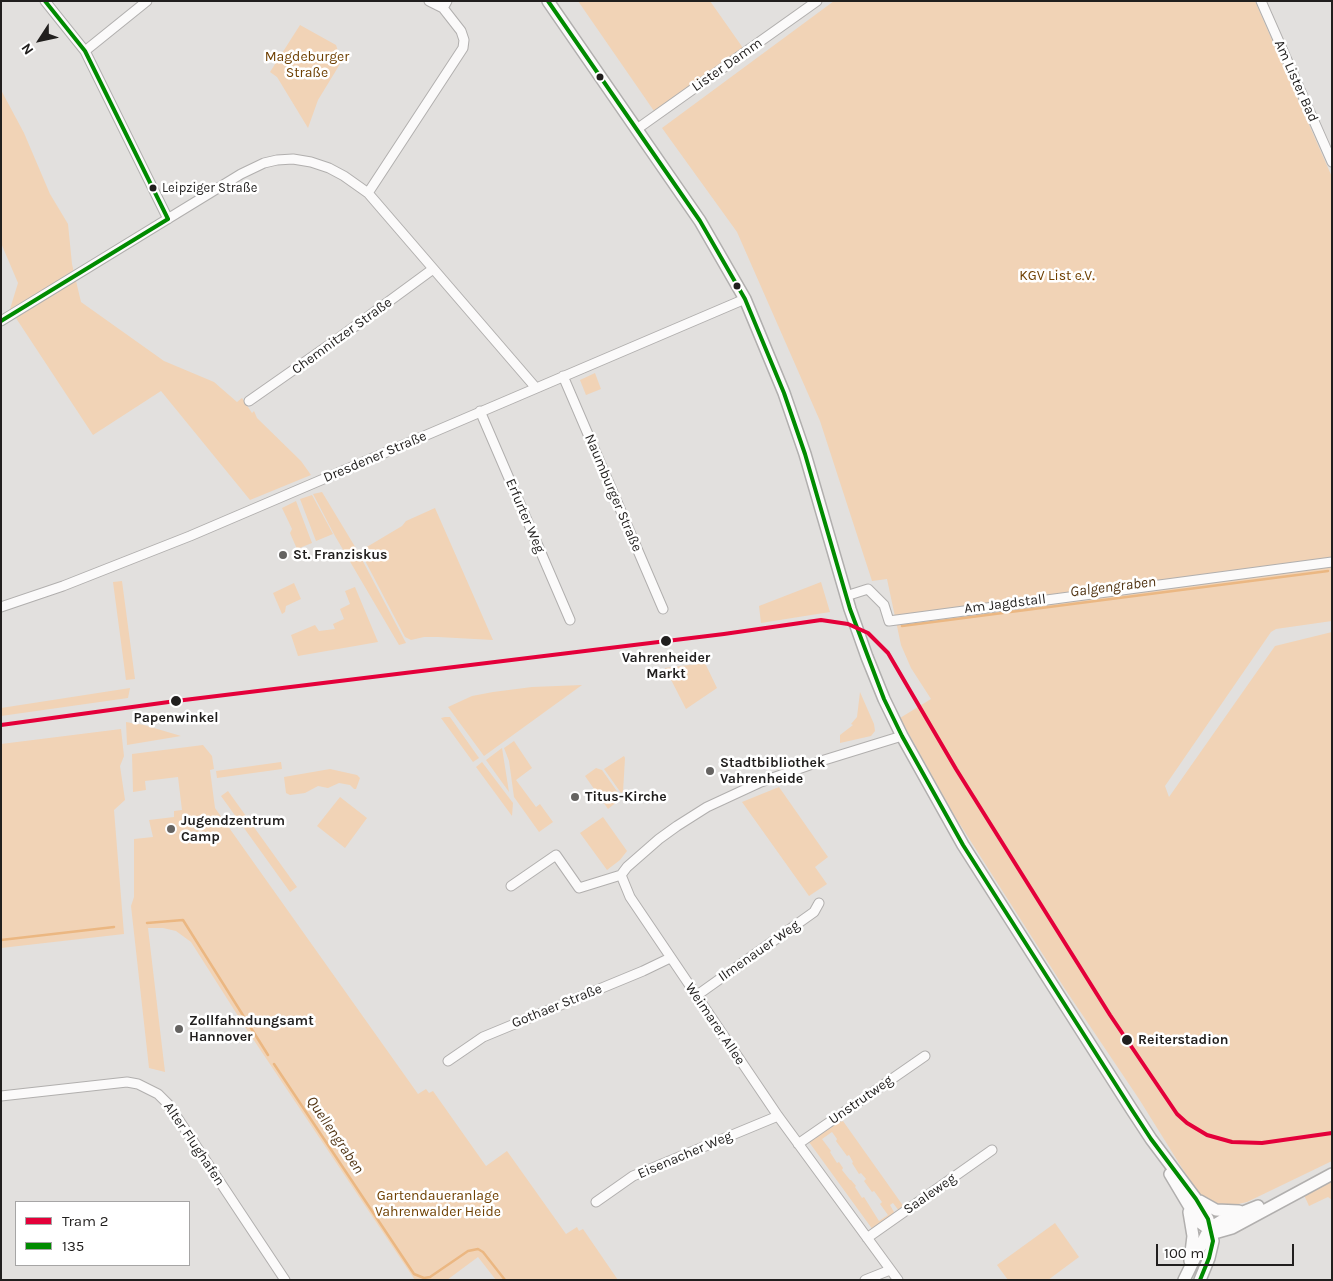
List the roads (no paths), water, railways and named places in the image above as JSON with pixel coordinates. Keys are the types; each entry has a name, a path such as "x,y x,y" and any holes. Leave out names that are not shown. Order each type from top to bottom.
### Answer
{"street":[{"path":"45,1 85,51 168,218"},
{"path":"85,51 148,1"},
{"path":"368,192 463,48 464,40 461,31 445,5 429,1"},
{"path":"548,1 700,221 745,299 784,393 805,454 846,596 870,665 902,736 963,845 1151,1139 1198,1221 1210,1230 1218,1232 1232,1228 1332,1174"},
{"name":"Lister Damm","path":"637,129 817,1"},
{"name":"Am Lister Bad","path":"1261,1 1332,162"},
{"path":"1,321 241,174 264,163 293,159 322,165 344,176 368,192 536,388"},
{"name":"Chemnitzer Straße","path":"249,401 433,269"},
{"name":"Dresdener Straße","path":"1,608 196,534 745,299"},
{"name":"Naumburger Straße","path":"563,376 663,609"},
{"name":"Erfurter Weg","path":"480,412 570,620"},
{"name":"Am Jagdstall","path":"846,596 868,589 884,605 889,620 1332,562"},
{"path":"511,886 556,855 579,888 621,875 627,866 659,839 715,803 761,782 902,736"},
{"name":"Weimarer Allee","path":"621,875 630,898 778,1116 898,1280"},
{"name":"Ilmenauer Weg","path":"696,996 814,912 819,903"},
{"name":"Gothaer Straße","path":"448,1061 483,1036 650,968 670,958"},
{"name":"Unstrutweg","path":"798,1144 925,1056"},
{"name":"Alter Flughafen","path":"1,1096 127,1082 138,1084 158,1094 169,1104 182,1123 285,1280"},
{"name":"Eisenacher Weg","path":"596,1202 633,1176 778,1116"},
{"path":"1151,1139 1196,1199 1208,1219 1212,1241 1209,1258 1200,1280"},
{"name":"Saaleweg","path":"868,1238 992,1150"},
{"path":"1186,1276 1210,1230 1222,1220 1292,1195"},
{"path":"1184,1199 1190,1217 1193,1236 1186,1276"},
{"path":"1196,1199 1205,1206 1216,1210 1248,1211"},
{"path":"1209,1258 1232,1228"},
{"path":"865,1280 890,1270"}],"waterway":[{"name":"Galgengraben","path":"902,626 1328,571"},
{"name":"Quellengraben","path":"147,923 183,920 268,1055"},
{"name":"Quellengraben","path":"1,940 114,927"},
{"name":"Quellengraben","path":"274,1064 414,1274 424,1278 430,1277 468,1251 478,1249 483,1252 505,1280"}],"tram line":[{"name":"2","path":"1,725 176,701 724,634 821,620 848,624 868,633 888,653 956,769 1110,1015 1177,1114 1187,1123 1207,1135 1232,1142 1262,1143 1332,1133"}],"place":[{"name":"Leipziger Straße","path":"153,188"},
{"name":"St. Franziskus","path":"283,555"},
{"name":"Vahrenheider Markt","path":"666,641"},
{"name":"Papenwinkel","path":"176,701"},
{"name":"Stadtbibliothek Vahrenheide","path":"710,771"},
{"name":"Titus-Kirche","path":"575,797"},
{"name":"Jugendzentrum Camp","path":"171,829"},
{"name":"Zollfahndungsamt Hannover","path":"179,1029"},
{"name":"Reiterstadion","path":"1127,1040"}],"park label":[{"name":"Magdeburger Straße","path":"307,66"},
{"name":"KGV List e.V.","path":"1057,276"},
{"name":"Gartendaueranlage Vahrenwalder Heide","path":"438,1204"}]}
